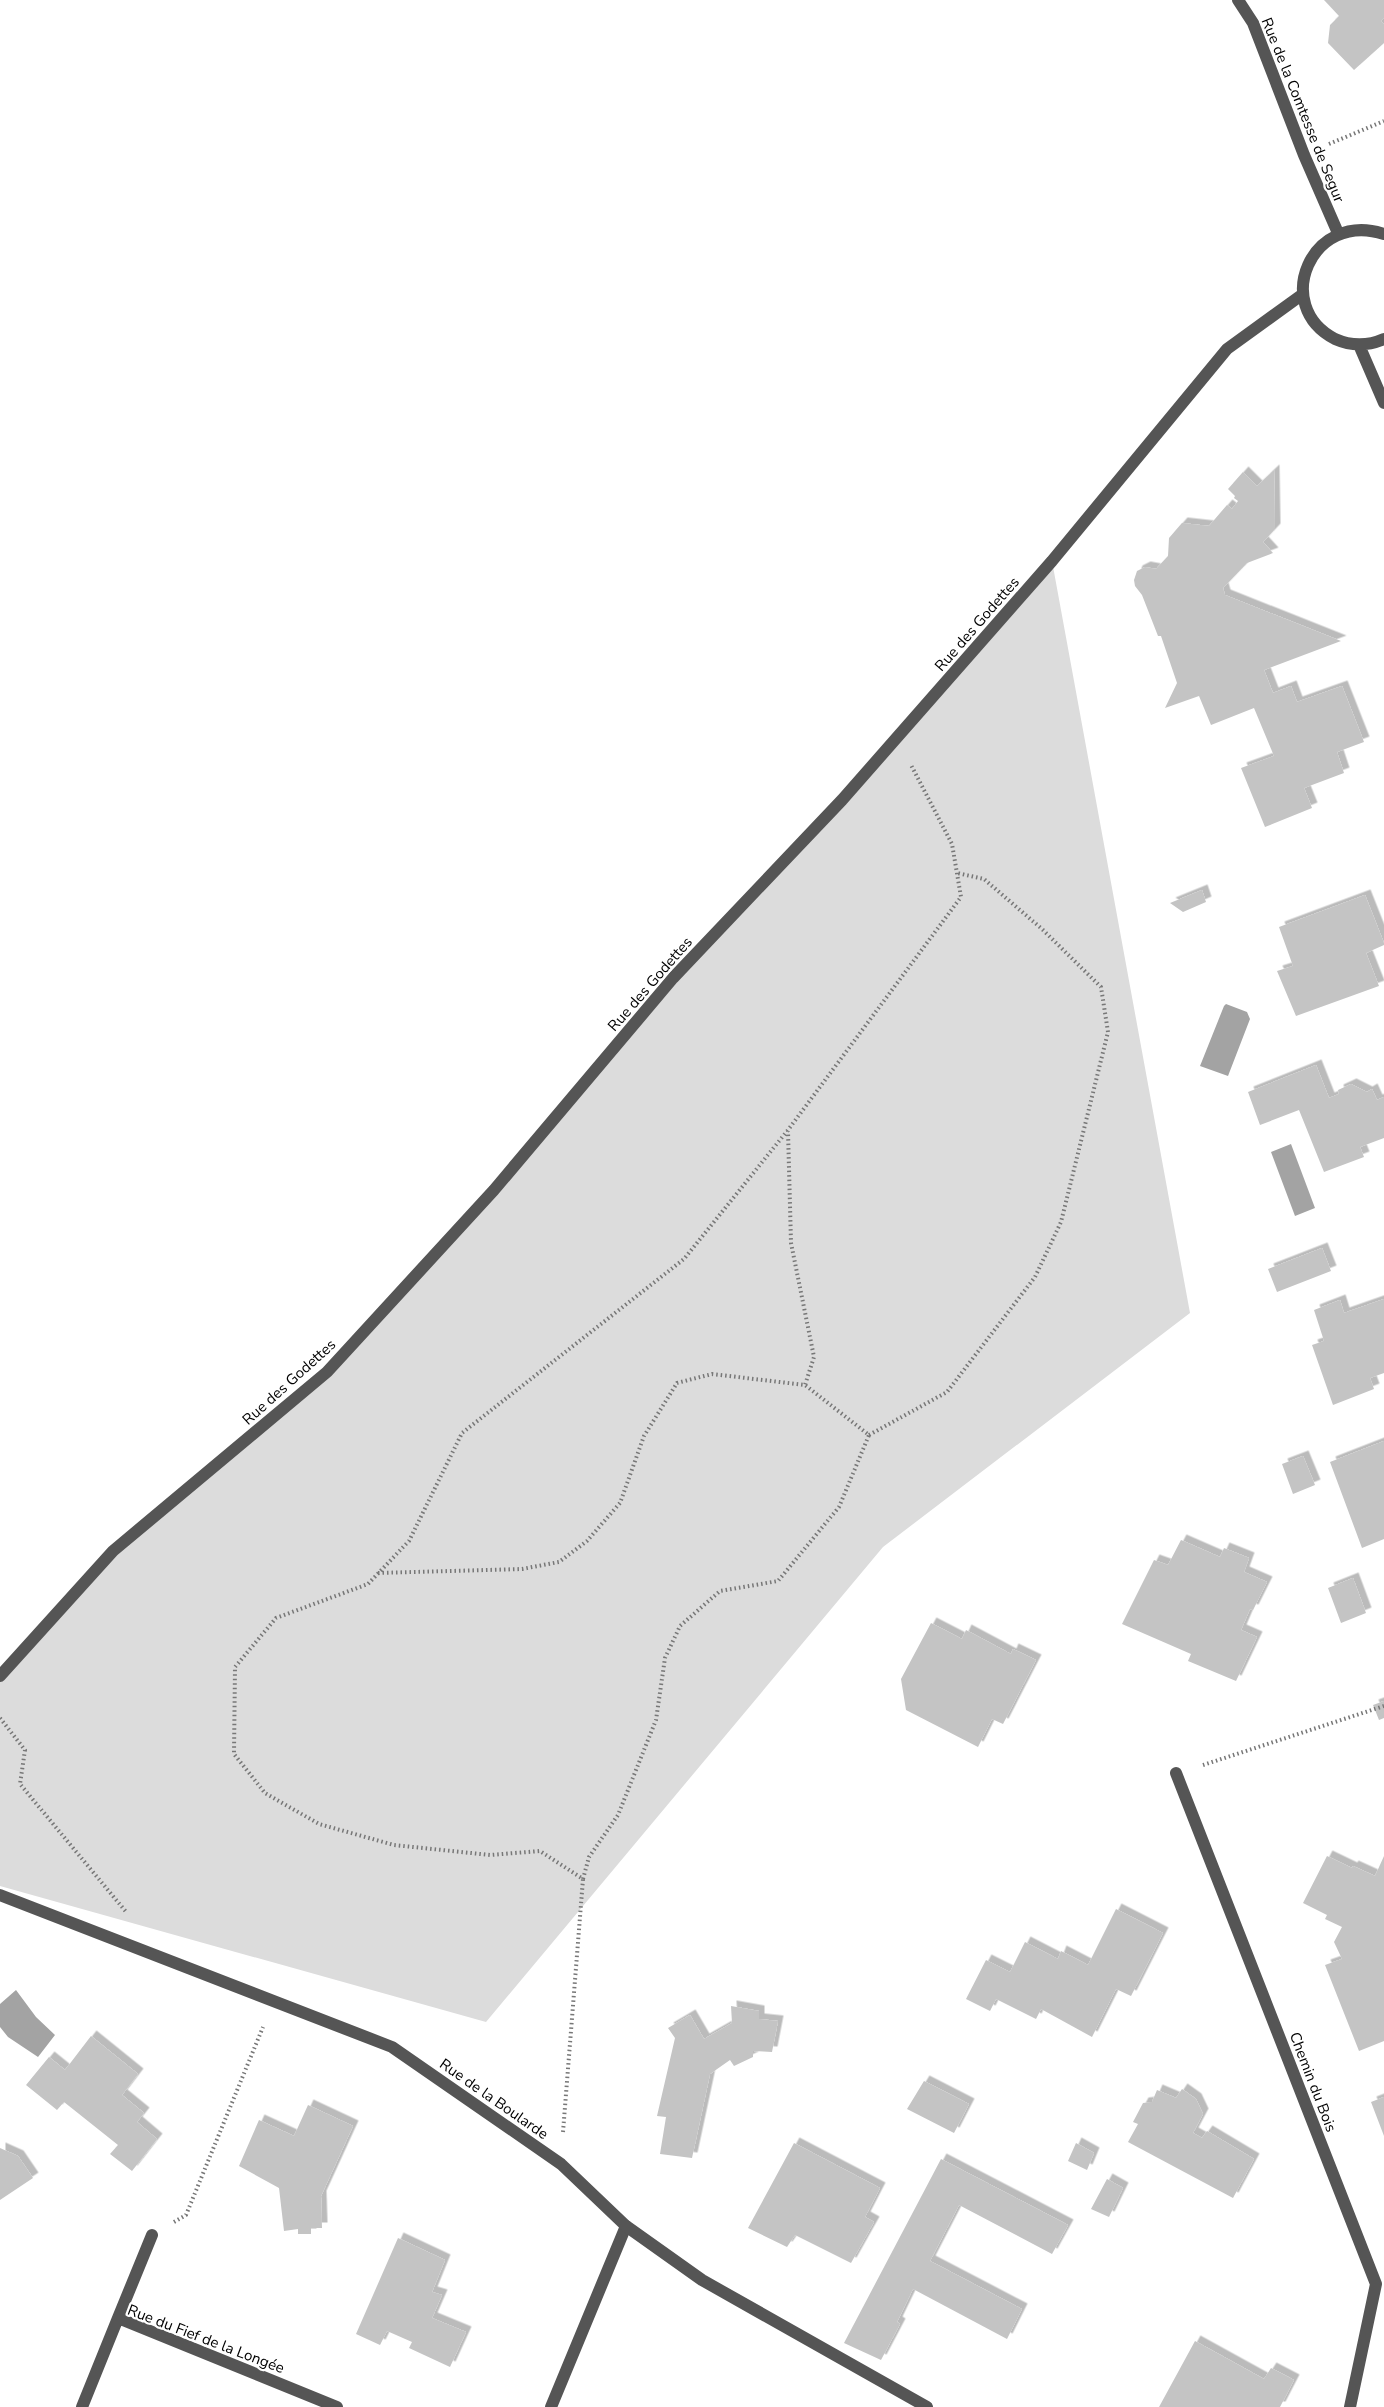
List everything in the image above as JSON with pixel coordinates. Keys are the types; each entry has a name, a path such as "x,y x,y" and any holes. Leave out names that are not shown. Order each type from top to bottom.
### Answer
{"street":[{"name":"Rue de la Comtesse de Segur","path":"1239,0 1252,23 1338,233"},
{"path":"1384,234 1371,230 1354,229 1338,233 1323,243 1311,258 1304,275 1303,294 1307,309 1316,324 1328,335 1342,342 1359,345 1384,339"},
{"name":"Rue des Godettes","path":"0,1676 113,1551 327,1372 494,1190 673,978 842,800 897,738 1052,561 1227,349 1303,294"},
{"path":"1359,345 1384,403"},
{"name":"Chemin du Bois","path":"1176,1773 1376,2284 1350,2407"},
{"name":"Rue de la Boularde","path":"0,1895 392,2047 561,2164 626,2226 702,2280 927,2407"},
{"path":"551,2407 626,2226"},
{"path":"118,2318 152,2235"},
{"name":"Rue du Fief de la Longée","path":"82,2407 118,2318 337,2407"}],"path":[{"path":"1304,154 1384,121"},
{"path":"583,1879 540,1851 490,1855 394,1845 319,1824 265,1793 234,1754 235,1667 276,1618 368,1584 409,1541 462,1433 684,1259 789,1130 961,897 952,844 897,738"},
{"path":"561,2164 583,1879 589,1857 618,1815 656,1720 666,1658 680,1626 720,1591 778,1581 839,1507 869,1435 947,1392 1035,1277 1061,1222 1108,1032 1101,987 1042,929 984,879 957,873"},
{"path":"789,1130 792,1243 814,1357 805,1385"},
{"path":"378,1573 522,1569 559,1562 588,1541 620,1503 644,1436 677,1383 712,1374 805,1385 869,1435"},
{"path":"1176,1773 1384,1706"},
{"path":"152,2235 186,2215 274,2001"}],"shaded area":[{"path":"1052,561 1190,1313 883,1547 486,2022 0,1886 0,1676 113,1551 327,1372"},
{"path":"1226,1004 1247,1012 1250,1019 1228,1076 1200,1066"},
{"path":"1291,1144 1315,1208 1295,1216 1271,1152"},
{"path":"16,1990 36,2017 55,2035 38,2057 8,2037 0,2027 0,2004"}],"building":[{"path":"1324,0 1384,0 1384,18 1381,21 1384,24 1384,43 1354,70 1328,43 1330,25 1339,16"},
{"path":"1274,470 1275,529 1263,542 1273,553 1247,563 1223,588 1225,595 1341,641 1264,670 1273,693 1291,686 1297,702 1342,686 1364,742 1337,752 1344,773 1304,788 1312,808 1265,827 1241,768 1274,756 1254,708 1211,725 1199,696 1165,708 1177,683 1161,636 1158,636 1134,580 1137,571 1145,567 1156,569 1168,556 1169,538 1182,523 1209,526 1227,505 1232,509 1238,501 1228,489 1243,472 1257,486"},
{"path":"1202,890 1206,902 1183,912 1170,903"},
{"path":"1365,895 1384,943 1366,953 1379,986 1296,1016 1277,971 1293,966 1279,927"},
{"path":"1316,1065 1329,1098 1339,1094 1338,1090 1351,1084 1367,1092 1372,1089 1377,1100 1384,1097 1384,1138 1360,1147 1364,1157 1324,1172 1299,1110 1260,1125 1248,1092"},
{"path":"1322,1248 1331,1271 1277,1292 1268,1269"},
{"path":"1384,1299 1384,1373 1370,1378 1374,1389 1333,1405 1312,1345 1324,1341 1314,1310 1340,1300 1344,1313"},
{"path":"1384,1441 1384,1539 1362,1548 1330,1462"},
{"path":"1303,1456 1315,1485 1293,1494 1282,1464"},
{"path":"1181,1540 1220,1557 1224,1548 1249,1558 1244,1572 1267,1582 1253,1610 1250,1609 1241,1630 1257,1637 1236,1681 1188,1661 1191,1654 1122,1624 1154,1560 1168,1565"},
{"path":"1353,1578 1366,1613 1341,1623 1328,1588"},
{"path":"931,1623 962,1639 966,1630 1011,1654 1013,1649 1036,1660 1003,1724 992,1719 978,1747 906,1710 901,1679"},
{"path":"1384,1701 1384,1718 1379,1720 1373,1705"},
{"path":"1327,1856 1375,1876 1384,1856 1384,2041 1359,2051 1325,1965 1342,1959 1334,1942 1342,1927 1325,1919 1327,1915 1303,1903"},
{"path":"1116,1909 1163,1933 1131,1996 1116,1989 1092,2037 1041,2009 1036,2019 996,1999 990,2011 966,1999 986,1960 1010,1972 1025,1942 1058,1959 1061,1951 1088,1965"},
{"path":"731,2006 759,2011 759,2019 778,2021 772,2052 753,2051 753,2057 734,2066 730,2060 710,2074 692,2158 660,2154 666,2117 657,2116 675,2038 668,2028 690,2015 704,2039 732,2023"},
{"path":"91,2036 138,2074 122,2095 144,2113 137,2122 157,2139 132,2171 110,2154 118,2145 64,2102 57,2110 26,2085 49,2057 65,2070"},
{"path":"924,2081 969,2104 954,2133 907,2109"},
{"path":"1182,2089 1196,2099 1203,2114 1193,2133 1202,2138 1207,2131 1254,2159 1233,2198 1128,2142 1138,2124 1133,2122 1143,2103 1152,2102 1157,2090 1176,2098"},
{"path":"1384,2097 1384,2136 1371,2102"},
{"path":"308,2105 353,2126 321,2196 322,2228 311,2228 311,2234 298,2234 298,2229 284,2231 279,2188 239,2166 259,2120 294,2136"},
{"path":"794,2143 880,2188 865,2217 874,2222 851,2263 795,2235 787,2247 748,2228"},
{"path":"1076,2143 1094,2153 1087,2170 1068,2161"},
{"path":"0,2148 18,2156 33,2178 0,2200"},
{"path":"941,2159 1068,2225 1052,2254 959,2205 930,2261 1022,2309 1007,2339 913,2289 897,2322 900,2324 881,2360 844,2343"},
{"path":"1107,2179 1123,2188 1109,2217 1091,2209"},
{"path":"398,2238 445,2260 432,2292 442,2295 432,2318 466,2332 450,2367 409,2348 412,2342 387,2331 380,2345 356,2334"},
{"path":"1195,2341 1264,2379 1271,2368 1294,2380 1280,2407 1159,2407"}]}
